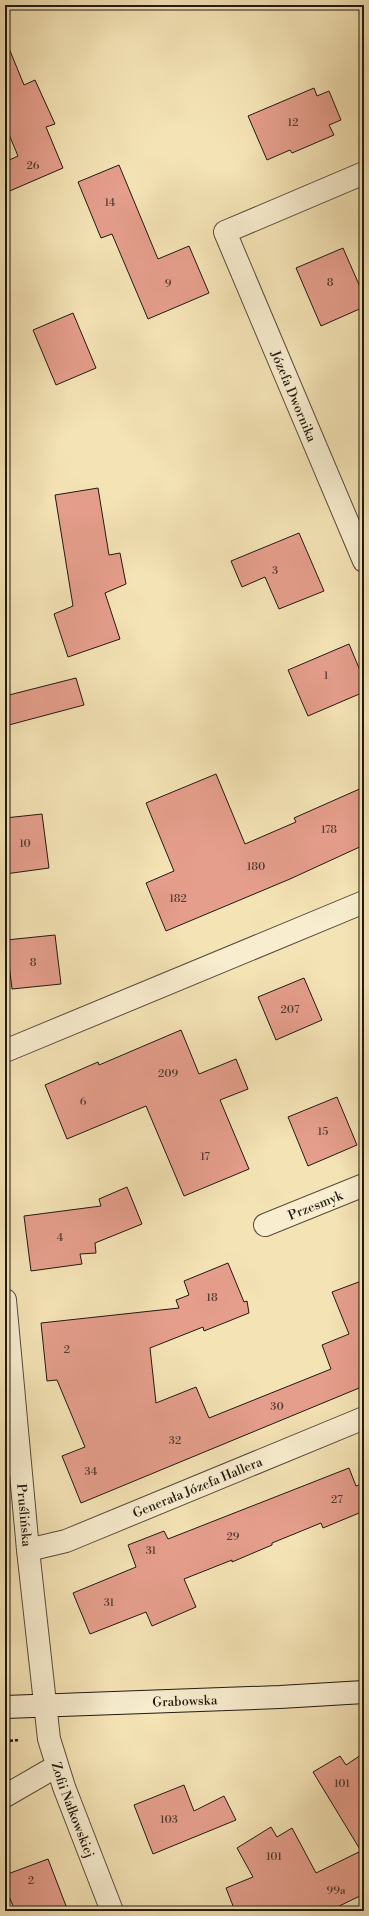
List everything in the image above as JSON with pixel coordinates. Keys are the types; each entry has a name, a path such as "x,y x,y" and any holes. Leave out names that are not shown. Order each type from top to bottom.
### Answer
{"street":[{"name":"Józefa Dwornika","path":"364,173 225,232 364,561"},
{"path":"5,1051 364,902"},
{"name":"Przesmyk","path":"265,1225 364,1185"},
{"name":"Pruślińska","path":"5,1300 44,1706"},
{"name":"Generała Józefa Hallera","path":"28,1550 66,1541 364,1418"},
{"name":"Grabowska","path":"5,1707 280,1697 364,1692"},
{"name":"Zofii Nałkowskiej","path":"44,1706 49,1739 57,1766 112,1911"},
{"path":"5,1796 57,1766"}],"building":[{"path":"6,41 24,85 35,80 55,124 46,127 63,168 5,193 5,162 18,156 5,125"},
{"path":"314,88 317,96 329,91 341,120 329,125 334,135 292,153 290,150 267,160 248,116"},
{"path":"119,165 158,259 189,246 209,293 148,319 112,234 101,238 78,182"},
{"path":"343,248 364,296 364,307 321,326 296,268"},
{"path":"73,313 96,368 56,385 33,330"},
{"path":"98,488 109,555 120,553 126,584 105,593 120,639 68,657 54,614 73,606 55,495"},
{"path":"299,533 324,591 279,609 265,577 242,587 231,561"},
{"path":"349,644 364,680 364,692 308,716 288,670"},
{"path":"76,678 84,705 5,726 5,696"},
{"path":"216,774 245,844 296,822 294,818 364,787 364,845 290,879 166,931 146,883 174,871 146,803"},
{"path":"42,814 49,868 5,874 5,818"},
{"path":"55,935 61,984 12,989 6,940"},
{"path":"304,978 322,1020 276,1040 258,997"},
{"path":"181,1030 199,1074 236,1059 248,1089 220,1100 249,1169 184,1196 146,1106 67,1139 45,1085 98,1062 99,1065"},
{"path":"337,1097 357,1145 308,1166 288,1117"},
{"path":"127,1187 142,1224 95,1243 96,1253 80,1254 82,1264 31,1271 24,1216 101,1206 99,1199"},
{"path":"228,1263 244,1302 247,1301 249,1313 204,1331 203,1327 150,1348 156,1403 196,1387 209,1418 331,1369 322,1345 349,1334 332,1292 364,1280 364,1386 81,1503 62,1456 85,1447 57,1380 47,1381 41,1323 179,1308 176,1300 189,1295 184,1281"},
{"path":"349,1468 356,1486 364,1483 364,1511 323,1528 321,1523 272,1543 272,1545 232,1562 232,1560 184,1579 196,1607 152,1626 146,1612 90,1634 73,1593 136,1567 128,1545 164,1531 168,1539"},
{"path":"364,1753 364,1894 329,1911 235,1911 226,1888 253,1877 237,1848 271,1827 277,1837 292,1828 316,1873 361,1851 313,1772 340,1756 346,1765"},
{"path":"184,1785 194,1811 224,1796 236,1820 153,1854 134,1805"},
{"path":"48,1859 68,1911 15,1911 5,1886 5,1875"}]}
